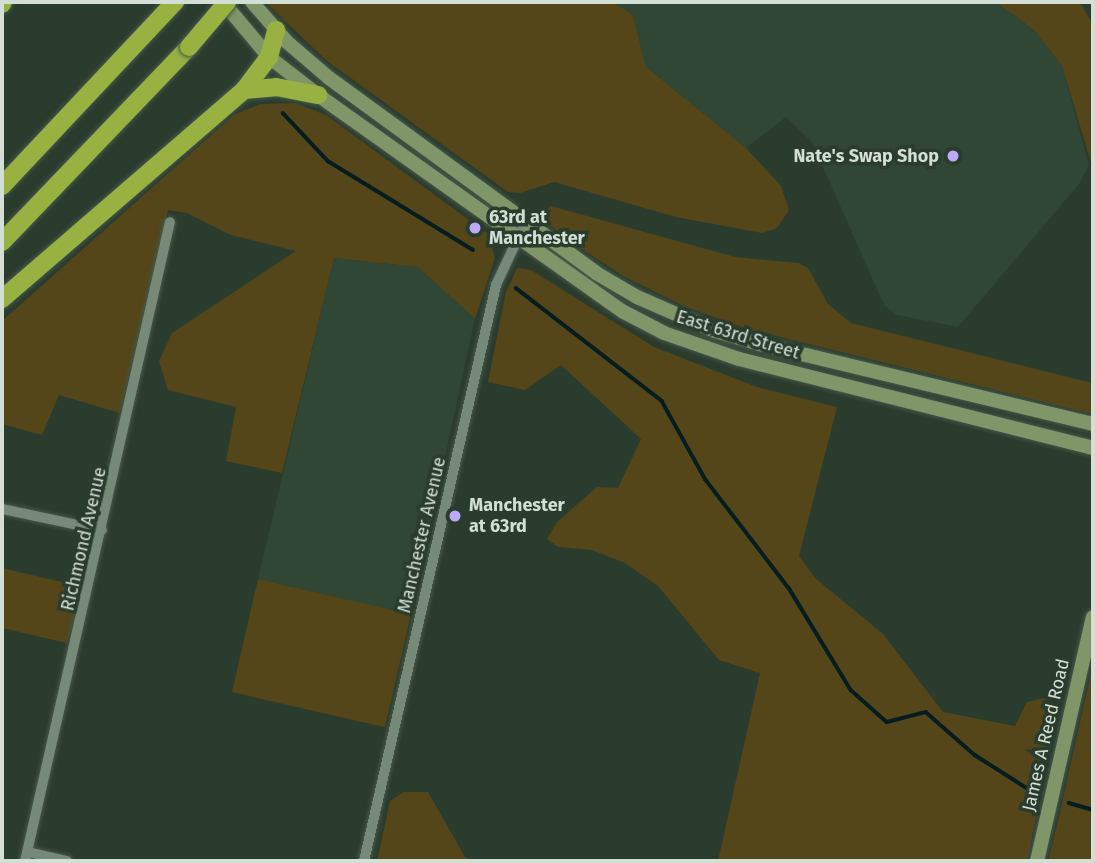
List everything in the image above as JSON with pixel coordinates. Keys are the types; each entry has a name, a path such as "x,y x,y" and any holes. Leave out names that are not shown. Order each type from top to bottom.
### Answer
{"highway":[{"path":"2,242 189,47 225,2"},
{"path":"2,187 173,5"},
{"path":"2,299 244,90 269,57 276,30"},
{"path":"244,90 276,87 318,95"}],"main road":[{"name":"East 63rd Street","path":"225,2 269,57 318,95 622,311 701,348 1093,447"},
{"name":"East 63rd Street","path":"252,2 276,30 329,78 526,221 637,297 715,331 1093,424"},
{"name":"James A Reed Road","path":"1037,861 1093,617"}],"street":[{"name":"Manchester Avenue","path":"364,861 496,285 516,237 526,221"},
{"name":"Richmond Avenue","path":"27,857 170,222"},
{"path":"2,509 102,530"},
{"path":"27,857 67,861"}],"shaded area":[{"path":"265,2 613,2 633,15 646,67 746,148 781,186 789,210 777,228 762,233 676,217 554,182 520,193 508,192 327,61"},
{"name":"Nate's Swap Shop","path":"613,2 996,2 1034,30 1062,66 1089,165 1079,184 958,327 897,315 884,305 812,142 786,117 746,148 646,67 633,15"},
{"path":"996,2 1080,2 1093,25 1093,169 1062,66 1034,30"},
{"path":"295,103 326,115 488,234 495,258 475,319 418,267 334,258 282,473 226,461 236,407 168,390 159,361 172,333 296,251 231,235 187,213 168,210 120,413 59,395 42,435 2,424 2,321 235,114 261,104"},
{"path":"551,206 735,257 799,263 808,268 828,304 851,323 1092,383 1093,414 744,328 684,306 625,277 577,246 542,219 541,213"},
{"path":"334,258 418,267 475,319 411,615 258,579"},
{"path":"517,268 531,270 654,347 757,387 837,407 799,556 815,578 883,634 943,712 1015,726 1027,702 1044,698 1057,715 1027,861 718,861 760,673 719,660 658,586 625,563 592,550 558,547 547,539 557,522 597,487 618,488 641,439 561,365 525,390 488,382 506,292"},
{"path":"2,568 83,587 67,643 2,628"},
{"path":"258,579 411,614 385,727 232,692"},
{"path":"1093,665 1093,861 1048,861 1058,821"},
{"path":"404,792 428,792 465,857 472,861 377,861 390,801"}],"waterway":[{"path":"283,113 328,161 473,250"},
{"path":"516,288 662,401 706,480 789,588 851,690 887,722 926,712 975,755 1039,796"},
{"path":"1069,803 1093,810"}],"place":[{"name":"Nate's Swap Shop","path":"953,156"},
{"name":"63rd at Manchester","path":"475,228"},
{"name":"Manchester at 63rd","path":"455,516"}]}
